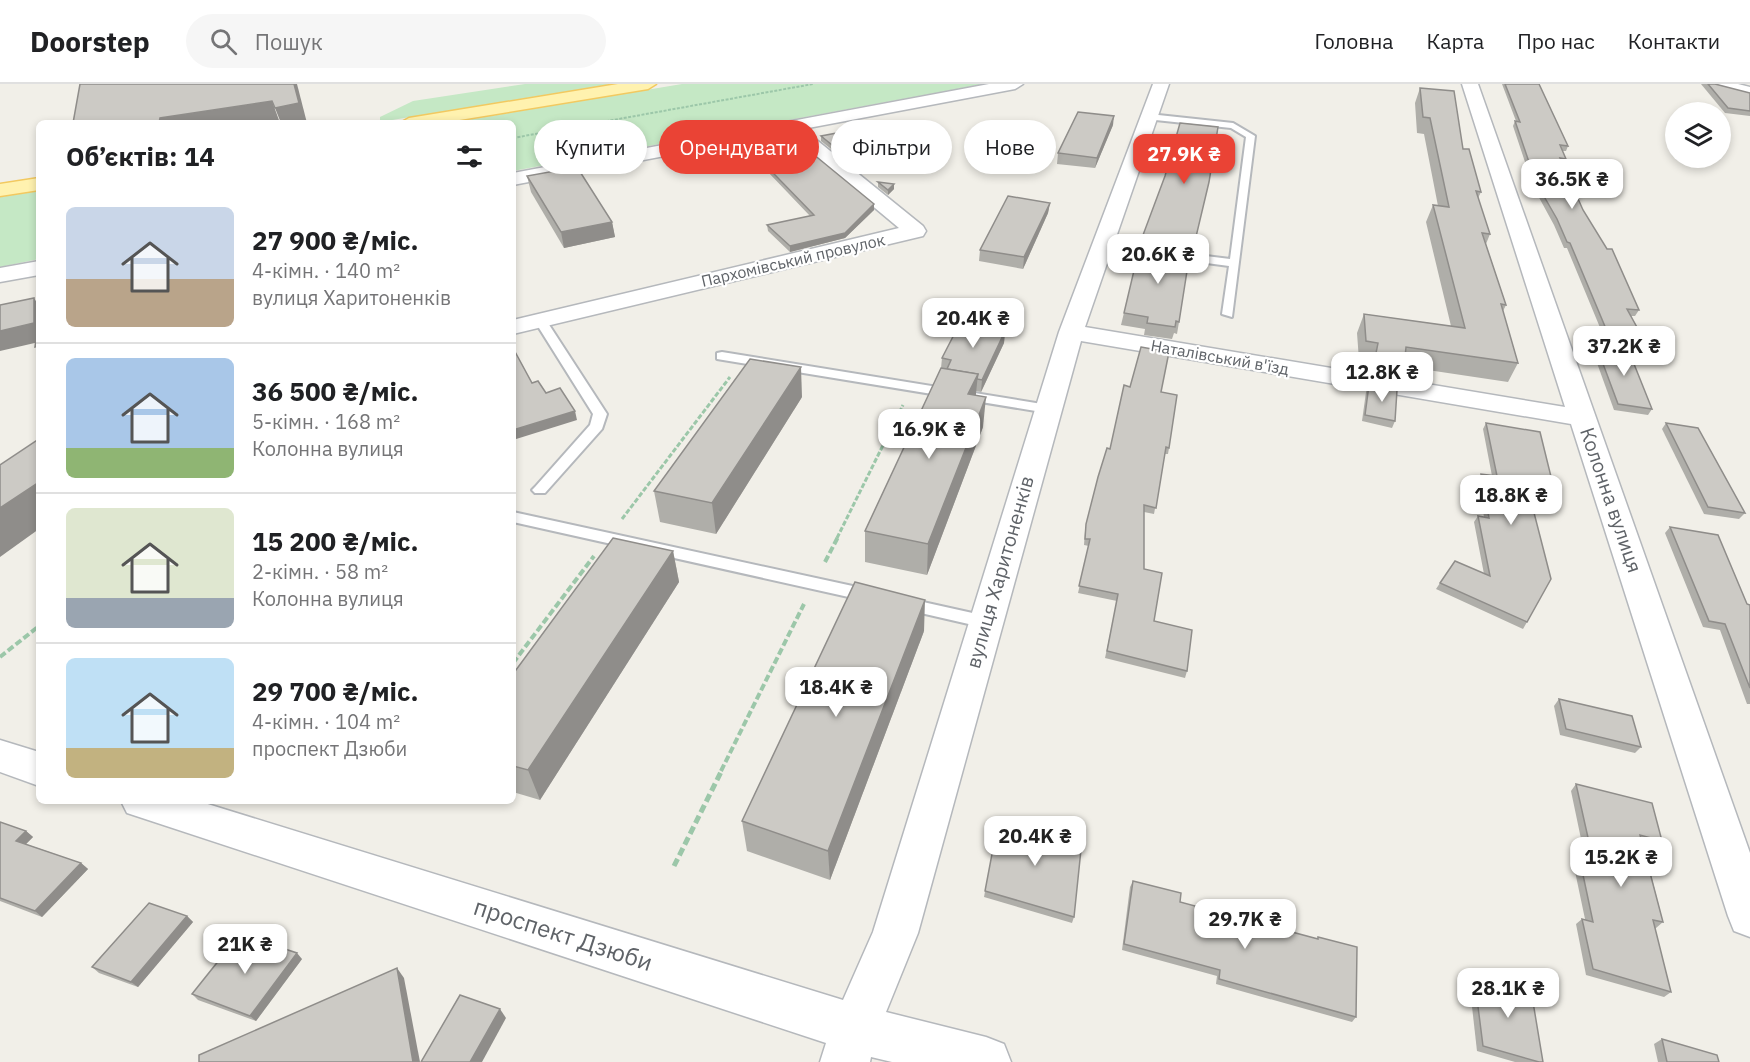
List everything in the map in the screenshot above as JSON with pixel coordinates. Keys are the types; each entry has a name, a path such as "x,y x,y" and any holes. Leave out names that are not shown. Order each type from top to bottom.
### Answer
{"main road":[{"path":"427,120 648,84"},
{"path":"0,190 36,184"}],"street":[{"path":"819,121 1015,84"},
{"name":"вулиця Харитоненків","path":"850,1045 895,933 1071,332 1161,84"},
{"name":"Колонна вулиця","path":"1470,84 1750,916"},
{"path":"1718,84 1750,92"},
{"path":"516,178 659,151"},
{"name":"Пархомівський провулок","path":"516,326 915,231 819,152"},
{"path":"0,275 36,269"},
{"name":"Наталівський в'їзд","path":"1071,332 1583,418"},
{"path":"0,756 36,768"},
{"name":"проспект Дзюби","path":"150,804 850,1045 986,1062"}],"lane":[{"path":"1149,117 1233,126 1251,136 1228,314"},
{"path":"1102,246 1234,263"},
{"path":"540,320 600,414 597,426 540,490"},
{"path":"722,356 1048,409"},
{"path":"516,518 986,622"}],"path":[{"path":"516,137 813,84"},
{"path":"516,659 743,359"},
{"path":"822,568 912,386"},
{"path":"674,866 806,600"},
{"path":"0,657 36,628"}],"green space":[{"path":"525,84 613,84 392,120 380,120 380,117 413,101"},
{"path":"682,84 984,84 789,120 659,120 659,144 647,146 647,120 534,120 534,167 516,170 516,120 466,120"},
{"path":"36,191 36,260 0,267 0,197"}],"building":[{"path":"80,84 294,84 299,103 275,108 272,101 160,118 160,120 74,120"},
{"path":"1505,84 1539,84 1568,146 1560,145 1566,159 1560,158 1583,210 1607,249 1612,249 1639,310 1627,309 1644,340 1609,336 1570,243 1567,242 1557,219 1526,165 1530,165 1515,121 1520,122"},
{"path":"1708,84 1750,93 1750,111 1731,108 1731,102 1723,102"},
{"path":"1420,88 1454,91 1463,149 1469,149 1481,192 1476,191 1490,234 1482,233 1506,305 1501,304 1518,363 1406,347 1405,357 1376,353 1378,343 1366,341 1364,314 1465,328 1433,205 1449,207 1430,118 1423,117"},
{"path":"1078,112 1114,116 1097,158 1058,153"},
{"path":"1180,123 1218,127 1209,182 1195,241 1143,235 1165,176"},
{"path":"831,134 831,144 821,136"},
{"path":"819,159 831,169 831,174 837,174 874,204 845,233 790,246 767,225 814,215 774,174 819,174"},
{"path":"581,174 612,222 561,232 527,176"},
{"path":"878,182 894,184 888,190"},
{"path":"1008,196 1050,203 1024,257 980,250"},
{"path":"1140,245 1190,252 1179,322 1176,321 1175,327 1147,323 1148,317 1124,313"},
{"path":"34,298 34,323 0,331 0,305"},
{"path":"960,323 1005,331 982,380 977,379 978,374 947,369 951,360 942,358"},
{"path":"1596,345 1628,349 1652,409 1618,404"},
{"path":"1141,347 1169,352 1161,392 1177,395 1169,448 1166,447 1156,508 1144,505 1144,569 1162,573 1154,621 1192,630 1187,671 1107,651 1118,594 1079,586 1090,539 1085,539 1086,524 1098,477 1107,448 1110,449 1124,385 1130,387"},
{"path":"516,354 532,383 538,381 546,393 560,388 575,411 516,429"},
{"path":"750,359 801,367 712,503 654,491"},
{"path":"941,368 978,374 968,394 986,397 928,544 865,531"},
{"path":"1369,385 1397,390 1395,421 1365,415"},
{"path":"1486,423 1540,432 1558,505 1531,501 1551,579 1527,622 1440,583 1455,561 1490,576 1478,516 1489,518 1481,474 1497,476"},
{"path":"1666,423 1698,428 1745,513 1708,507"},
{"path":"36,441 36,484 0,508 0,465"},
{"path":"1670,527 1718,535 1747,604 1750,605 1750,688 1725,624 1709,621"},
{"path":"613,538 673,551 528,770 516,767 516,670"},
{"path":"855,582 925,600 828,851 742,821"},
{"path":"1559,699 1632,716 1641,747 1566,729"},
{"path":"1576,784 1652,803 1662,841 1640,835 1663,922 1653,920 1671,992 1593,969 1582,919 1593,922 1579,856 1593,860"},
{"path":"999,817 1082,840 1074,917 985,891"},
{"path":"0,822 26,831 16,841 81,863 35,911 0,898"},
{"path":"1133,881 1181,893 1180,902 1318,939 1318,937 1357,947 1356,1017 1219,979 1220,970 1124,944"},
{"path":"149,903 187,916 131,982 92,967"},
{"path":"240,934 297,953 250,1016 192,994"},
{"path":"397,968 413,1062 199,1062 199,1055"},
{"path":"1474,975 1531,990 1543,1062 1483,1046"},
{"path":"460,995 500,1009 470,1062 421,1062"},
{"path":"1662,1039 1717,1055 1719,1062 1667,1062"}]}
